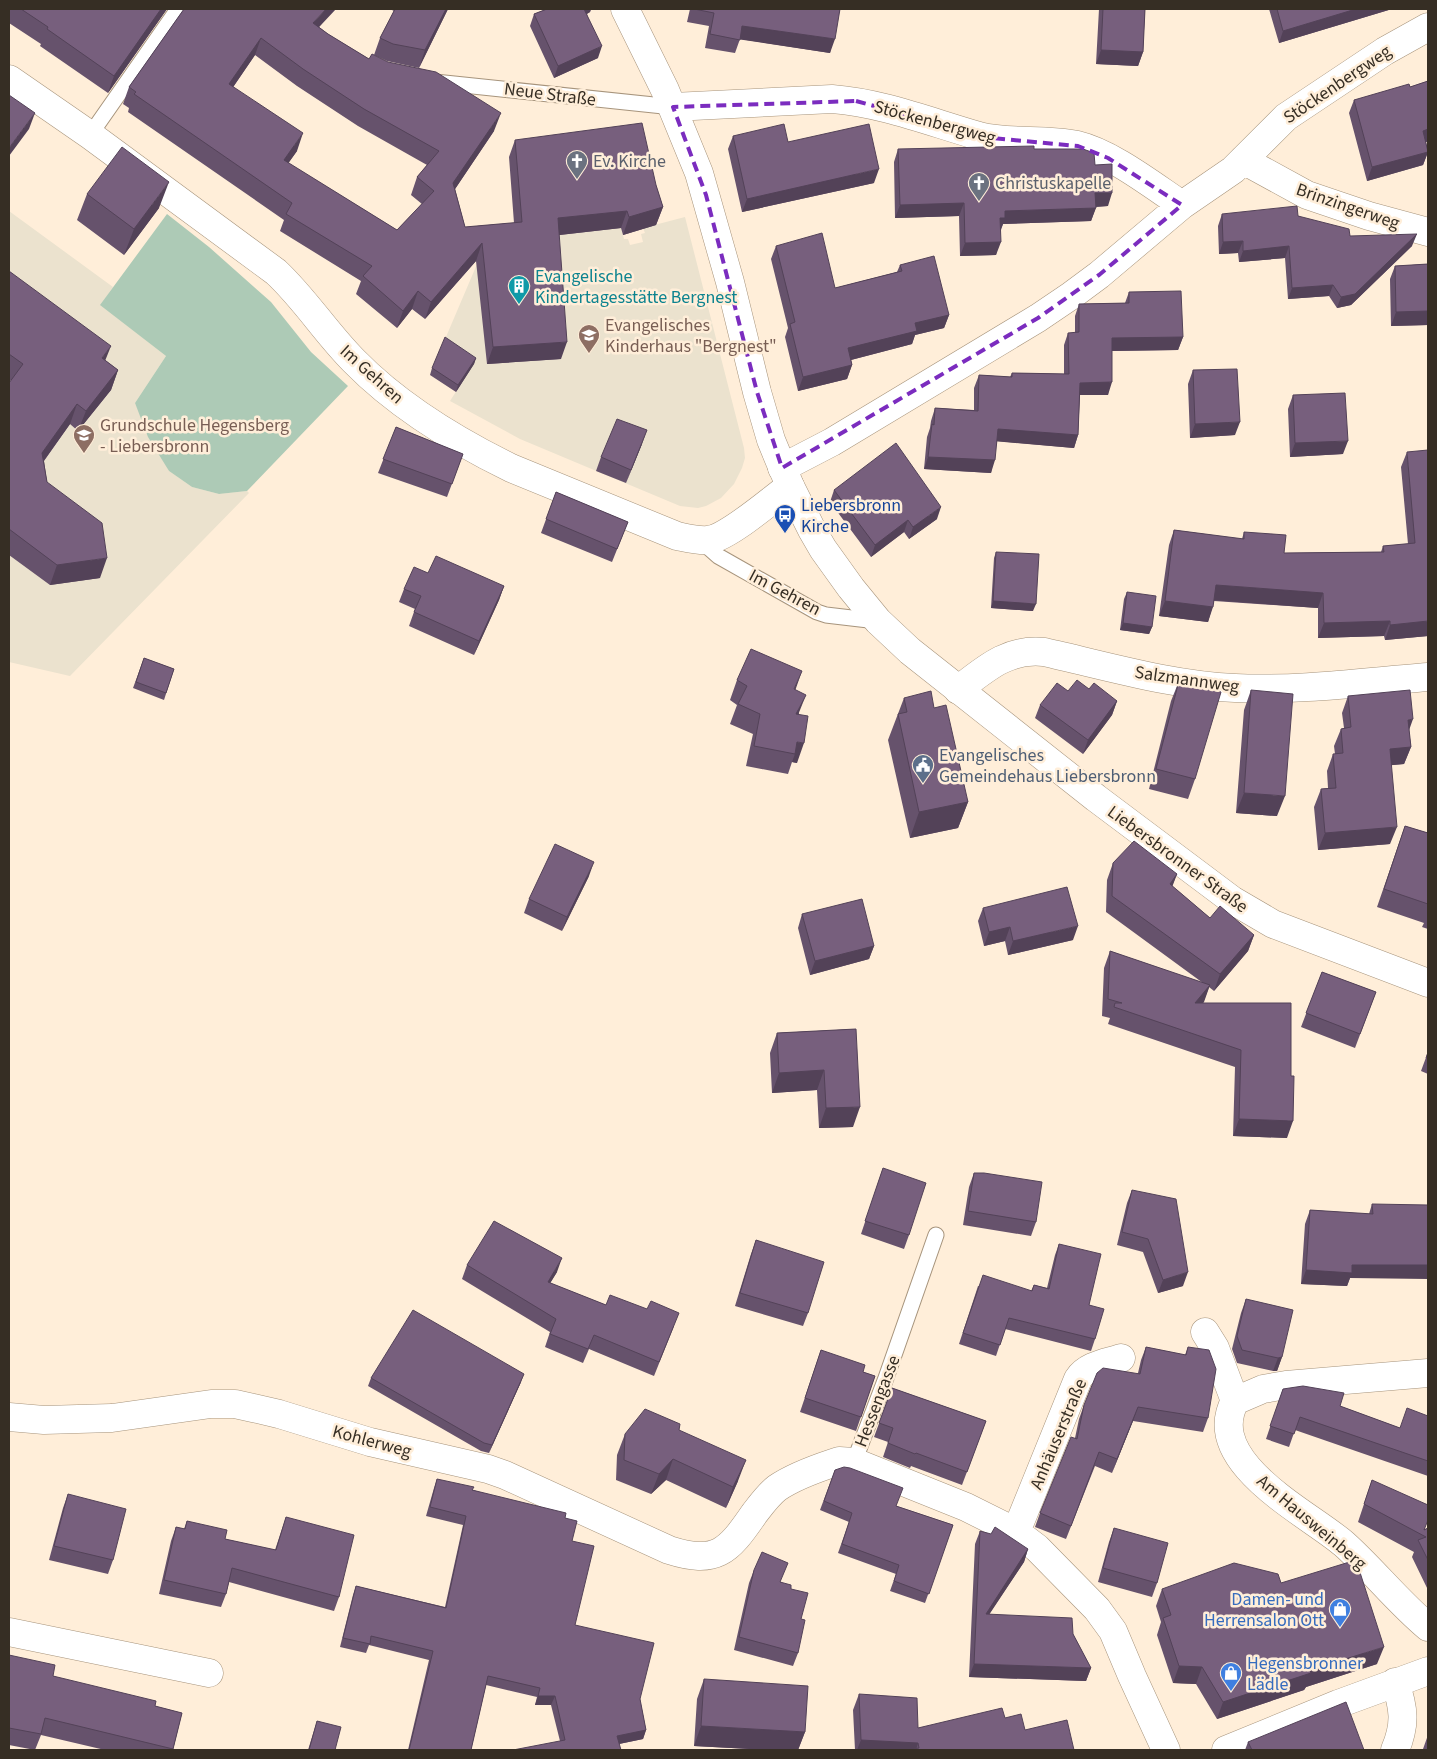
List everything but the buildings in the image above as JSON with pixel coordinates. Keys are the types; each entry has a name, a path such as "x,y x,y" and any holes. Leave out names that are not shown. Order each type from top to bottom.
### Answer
{"street":[{"path":"625,9 672,107"},
{"name":"Stöckenbergweg","path":"786,477 832,442 1038,318 1099,275 1182,205 1233,170 1290,113 1385,51 1428,27"},
{"name":"Im Gehren","path":"9,79 90,135 276,272 296,292 341,348 369,375 410,407 461,442 511,468 677,536 700,540 721,537 786,477"},
{"name":"Stöckenbergweg","path":"672,107 832,99 856,101 913,115 985,137 1078,146 1108,158 1182,205"},
{"name":"Liebersbronner Straße","path":"672,107 706,195 759,401 786,477 823,549 878,621 910,652 1096,798 1253,914 1273,924 1428,984"},
{"name":"Brinzingerweg","path":"1243,160 1307,195 1369,216 1428,232"},
{"name":"Salzmannweg","path":"958,690 998,661 1029,651 1044,652 1157,678 1233,688 1269,689 1428,677"},
{"path":"1204,1332 1215,1348 1235,1401 1263,1389 1286,1385 1428,1373"},
{"name":"Anhäuserstraße","path":"1016,1532 1081,1374 1091,1368 1121,1358"},
{"name":"Am Hausweinberg","path":"1235,1401 1230,1415 1229,1429 1237,1452 1251,1470 1274,1493 1345,1545 1428,1627"},
{"name":"Kohlerweg","path":"9,1417 44,1420 105,1419 199,1405 235,1404 279,1414 388,1447 488,1470 522,1482 617,1528 687,1556 704,1556 719,1553"},
{"name":"Hessengasse","path":"719,1553 734,1542 760,1506 777,1488 833,1463 839,1461 854,1462"},
{"path":"854,1462 966,1507 1016,1532 1046,1556 1105,1620 1119,1642 1132,1676 1166,1750"},
{"path":"9,1632 209,1673"},
{"path":"1226,1750 1309,1715 1428,1670"},
{"path":"1395,1682 1404,1716 1400,1737 1395,1750"}],"lane":[{"path":"90,135 178,9"},
{"name":"Neue Straße","path":"419,78 444,83 672,107"},
{"name":"Im Gehren","path":"700,540 718,556 817,612 826,615 878,621"},
{"name":"Hessengasse","path":"854,1462 886,1378 936,1235"}],"highlighted area":[{"path":"856,101 992,138 1078,146 1108,158 1182,205 1099,275 1038,318 782,468 757,392 706,195 673,107"}],"shaded area":[{"name":"Grundschule Hegensberg - Liebersbronn","path":"9,211 113,287 101,305 166,356 135,403 169,471 192,487 219,494 247,491 249,493 70,676 9,662"},
{"name":"Evangelisches Kinderhaus \"Bergnest\"","path":"685,217 744,448 745,458 742,468 734,484 721,498 698,508 680,506 520,439 450,401 473,365 443,344 486,243 621,228 624,239 628,239 630,245 643,242 641,234 645,233 643,228"}],"green space":[{"path":"167,214 209,247 271,302 311,352 348,386 247,491 219,494 192,487 169,471 148,437 135,403 166,356 100,305"}],"place":[{"name":"Ev. Kirche","path":"577,180"},
{"name":"Christuskapelle","path":"979,202"},
{"name":"Evangelische Kindertagesstätte Bergnest","path":"519,305"},
{"name":"Evangelisches Kinderhaus \"Bergnest\"","path":"589,354"},
{"name":"Grundschule Hegensberg - Liebersbronn","path":"84,454"},
{"name":"Liebersbronn Kirche","path":"785,534"},
{"name":"Evangelisches Gemeindehaus Liebersbronn","path":"923,784"},
{"name":"Damen- und Herrensalon Ott","path":"1340,1628"},
{"name":"Hegensbronner Lädle","path":"1231,1692"}]}
